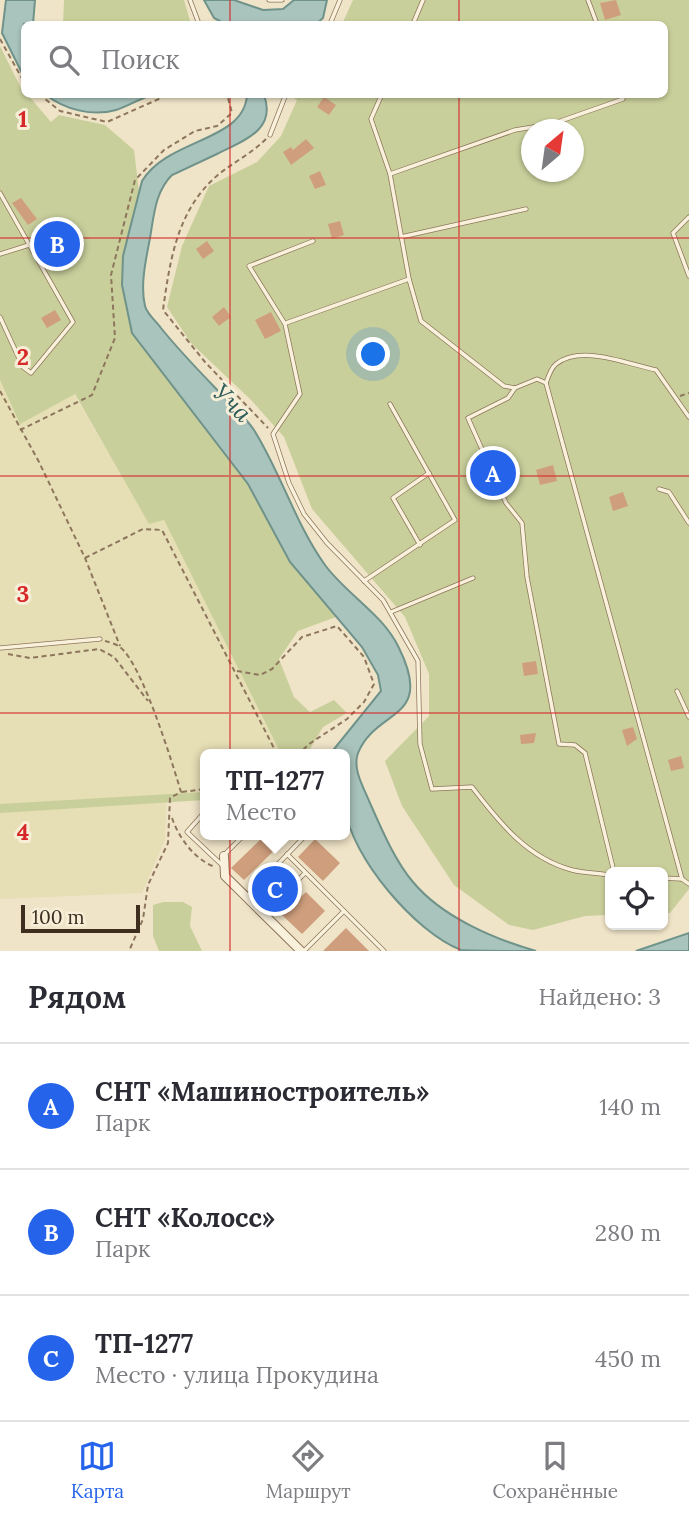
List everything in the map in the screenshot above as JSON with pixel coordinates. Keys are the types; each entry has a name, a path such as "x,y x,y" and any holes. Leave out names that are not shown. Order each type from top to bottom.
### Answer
{"street":[{"path":"224,856 222,868 225,876 303,951"}],"lane":[{"path":"190,0 198,21"},
{"path":"269,0 282,0"},
{"path":"331,21 340,0"},
{"path":"414,21 423,0"},
{"path":"588,0 596,21"},
{"path":"271,135 285,98"},
{"path":"380,98 371,119 390,174 409,279 421,321 504,386 515,388 537,379 545,383"},
{"path":"390,174 515,130 552,124 623,99"},
{"path":"0,193 73,322 31,373 23,367 0,317"},
{"path":"401,237 526,209"},
{"path":"689,217 673,233 689,276"},
{"path":"313,241 249,266 285,324 300,394 273,434 289,483 304,514 327,543 383,600 418,662 420,744 432,789 472,787 507,833 539,854 571,870 605,873"},
{"path":"0,254 29,245"},
{"path":"285,324 409,279"},
{"path":"682,879 545,383 553,366 573,355 598,357 656,370 689,418"},
{"path":"515,388 508,398 468,418 506,503 522,523 527,577 559,744 575,745 585,753 610,867"},
{"path":"364,581 455,520 390,404"},
{"path":"420,545 393,499 429,473"},
{"path":"659,489 669,492 689,523"},
{"path":"390,612 473,578"},
{"path":"1,650 100,639"},
{"path":"677,691 689,718"},
{"path":"200,817 187,832 222,868"},
{"path":"224,856 239,840"},
{"path":"246,897 301,840"},
{"path":"287,854 383,951"},
{"path":"264,914 305,873"},
{"path":"668,878 682,879 689,884"},
{"path":"303,951 344,911"}],"path":[{"path":"0,39 21,77"},
{"path":"45,98 60,111 107,122 161,98"},
{"path":"20,430 92,396 115,338 111,275 135,180 164,150 195,131 217,126 233,113 228,98"},
{"path":"271,135 255,150 218,175 191,204 170,254 163,310 205,362 273,434"},
{"path":"0,391 39,462 85,558 120,647 132,663 151,706 181,792"},
{"path":"677,398 689,393"},
{"path":"85,558 143,529 162,530 274,749"},
{"path":"234,671 260,675 272,669 302,637 337,626 364,657 374,684 364,702 305,749"},
{"path":"100,639 120,647"},
{"path":"1,650 30,658 99,649 105,651 124,668 151,706"},
{"path":"129,951 144,919 148,885 167,843 171,817 170,798 175,793 200,790"},
{"path":"171,817 176,830 201,862 222,868"}],"shaded area":[{"path":"0,380 20,424 74,394 149,523 164,520 278,749 200,749 200,792 167,795 165,840 142,893 0,899"}],"green space":[{"path":"64,0 184,0 190,21 63,21"},
{"path":"353,0 689,0 689,889 670,913 668,867 605,867 605,915 585,916 533,930 509,925 454,885 402,806 385,761 429,716 429,674 405,617 312,509 284,437 252,401 191,343 167,307 182,246 209,186 257,162 281,136 297,100 294,98 668,98 668,21 343,21"},
{"path":"0,46 21,88 21,98 31,98 51,122 59,115 105,125 134,150 139,191 123,256 122,285 132,333 248,484 290,562 336,617 298,631 279,659 294,697 310,712 334,700 347,713 323,727 310,749 278,749 164,520 149,524 75,394 20,424 0,380"},
{"path":"200,792 200,800 0,813 0,804"},
{"path":"183,902 192,907 190,926 202,951 159,951 153,936 153,905"}],"water":[{"path":"6,0 35,0 33,21 21,21 21,71 2,33"},
{"path":"204,0 234,0 263,10 283,9 294,0 327,0 323,18 320,21 220,21 214,18"},
{"path":"51,98 144,98 116,110 97,113 61,104"},
{"path":"246,98 265,98 266,117 255,133 172,175 162,189 154,212 145,263 145,306 176,346 251,426 264,446 314,549 334,576 384,625 399,648 408,672 410,689 407,701 366,739 358,753 356,765 374,813 400,864 425,895 454,916 486,933 536,951 461,950 443,941 406,911 372,870 350,827 350,749 334,749 381,691 378,675 362,647 290,562 248,484 132,333 122,285 123,256 142,181 154,167 169,156 219,132 243,110"},
{"path":"689,933 689,951 636,951"}],"building":[{"path":"616,0 621,15 605,20 600,3"},
{"path":"323,98 336,105 329,115 317,107"},
{"path":"306,139 314,148 291,165 283,152 291,147 293,150"},
{"path":"320,171 326,185 315,189 309,176"},
{"path":"21,198 37,219 28,225 12,203"},
{"path":"340,221 344,235 332,239 328,224"},
{"path":"207,241 214,251 203,259 196,249"},
{"path":"224,307 231,317 219,326 212,317"},
{"path":"55,310 61,320 47,328 41,318"},
{"path":"271,312 281,331 265,339 255,320"},
{"path":"553,465 557,481 540,485 536,470"},
{"path":"623,492 628,506 613,511 609,497"},
{"path":"536,661 538,674 524,676 522,663"},
{"path":"633,727 637,739 627,746 622,730"},
{"path":"536,733 534,743 521,744 520,735"},
{"path":"681,756 684,768 671,771 668,760"},
{"path":"260,840 285,840 244,880 231,868"},
{"path":"316,840 340,863 323,881 298,857"},
{"path":"275,880 281,886 267,900 261,894"},
{"path":"306,892 325,911 302,934 282,915"},
{"path":"346,928 369,951 323,951"}],"place":[{"name":"СНТ «Колосс»","path":"57,244"},
{"name":"СНТ «Машиностроитель»","path":"493,473"},
{"name":"ТП-1277","path":"275,889"}],"water label":[{"name":"Уча","path":"232,403"}]}
